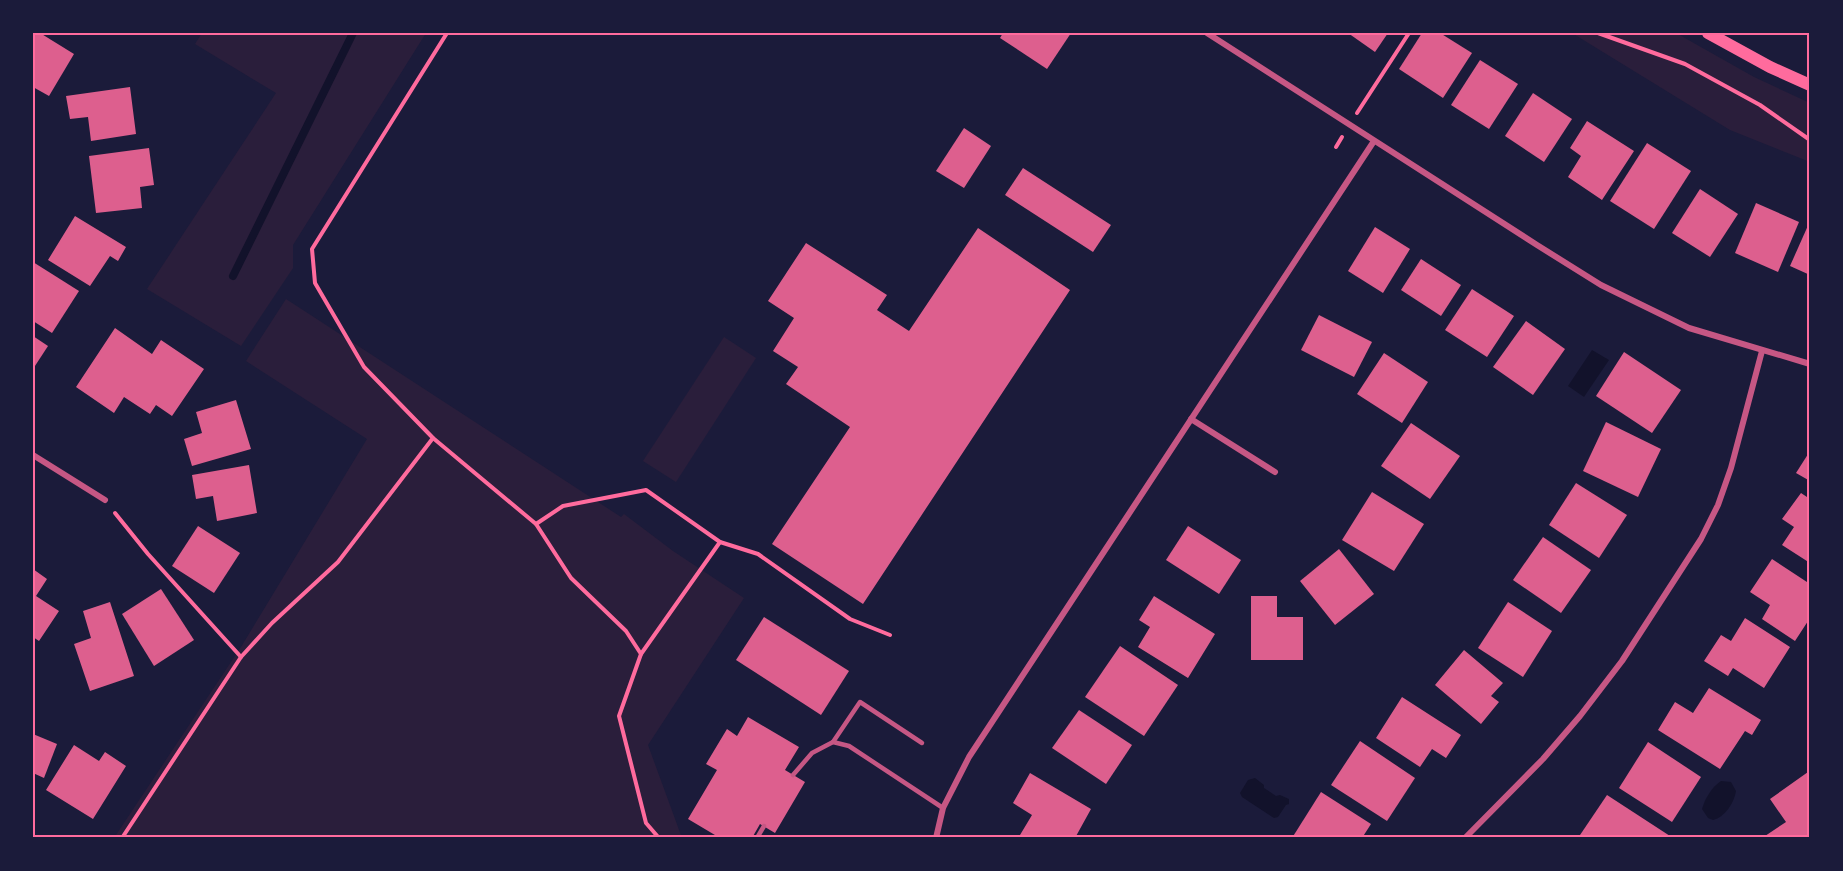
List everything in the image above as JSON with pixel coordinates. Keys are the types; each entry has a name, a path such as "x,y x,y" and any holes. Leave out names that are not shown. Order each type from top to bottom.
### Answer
{"main road":[{"path":"1708,33 1770,67 1810,85"}],"street":[{"path":"1207,33 1601,285 1689,328 1810,364"},
{"path":"936,838 943,808 969,757 1374,141"},
{"path":"1465,838 1543,759 1580,716 1622,661 1701,539 1718,505 1731,468 1762,351"},
{"path":"1191,419 1275,472"},
{"path":"33,455 105,500"}],"lane":[{"path":"793,775 812,753 833,742 860,702 922,743"},
{"path":"833,742 849,746 943,808"},
{"path":"757,838 764,826"}],"path":[{"path":"447,33 312,249 315,283 364,367 433,438 536,524 571,578 626,631 641,654"},
{"path":"1365,100 1409,33"},
{"path":"1598,33 1685,64 1760,105 1810,140"},
{"path":"122,838 241,657 273,623 338,562 433,438"},
{"path":"536,524 563,506 646,490 720,542 758,554 850,619 890,635"},
{"path":"105,500 137,542 241,657"},
{"path":"659,838 646,823 619,716 641,654 720,542"}],"shaded area":[{"path":"202,33 426,33 293,245 293,268 241,346 147,289 276,93 195,44"},
{"path":"1572,33 1676,33 1754,77 1810,103 1810,162 1730,130"},
{"path":"286,299 621,517 624,514 673,551 744,598 648,745 682,838 114,838 241,647 367,439 246,361"},
{"path":"724,337 756,358 676,482 643,461"},
{"path":"1592,350 1609,360 1584,397 1568,386"},
{"path":"1255,778 1276,796 1280,795 1289,799 1289,804 1278,817 1274,818 1242,797 1240,793 1248,780"},
{"path":"1721,781 1731,782 1736,791 1728,809 1713,820 1708,818 1702,809 1709,793"}],"building":[{"path":"33,33 40,33 74,54 49,96 33,87"},
{"path":"1003,33 1071,33 1047,69 1000,38"},
{"path":"1348,33 1388,33 1375,52"},
{"path":"1422,33 1440,33 1472,53 1443,98 1399,69"},
{"path":"1480,60 1518,84 1489,129 1451,105"},
{"path":"130,87 136,134 91,141 88,117 70,119 66,96"},
{"path":"1533,93 1572,119 1544,162 1505,136"},
{"path":"1587,121 1634,151 1602,200 1568,177 1581,156 1570,148"},
{"path":"964,128 991,146 964,188 936,171"},
{"path":"1647,143 1691,171 1654,229 1610,201"},
{"path":"149,148 154,185 140,187 142,208 96,213 89,156"},
{"path":"1023,168 1111,225 1093,252 1005,195"},
{"path":"1700,189 1738,214 1710,257 1672,233"},
{"path":"1756,203 1799,222 1778,272 1735,253"},
{"path":"75,216 126,247 118,261 110,256 90,286 48,260"},
{"path":"1810,221 1810,275 1790,266"},
{"path":"1375,227 1410,249 1383,293 1348,271"},
{"path":"978,228 1070,290 863,604 772,544 850,427 786,384 798,367 773,351 794,318 768,301 806,243 887,295 877,310 909,331"},
{"path":"1421,259 1461,285 1441,316 1401,290"},
{"path":"33,262 79,291 52,333 33,321"},
{"path":"1472,289 1514,316 1487,357 1445,330"},
{"path":"1319,315 1372,342 1354,377 1301,350"},
{"path":"1526,321 1565,349 1533,395 1493,367"},
{"path":"115,328 152,354 161,340 204,369 172,416 156,405 150,414 124,397 114,413 76,387"},
{"path":"33,336 48,346 33,369"},
{"path":"1624,352 1681,390 1652,433 1596,396"},
{"path":"1384,353 1428,382 1402,423 1357,394"},
{"path":"236,400 251,449 192,466 184,439 202,433 196,412"},
{"path":"1606,422 1661,449 1638,497 1583,471"},
{"path":"1411,423 1460,456 1430,499 1381,466"},
{"path":"1810,451 1810,481 1796,473"},
{"path":"249,465 257,513 217,521 213,496 196,499 192,475"},
{"path":"1576,483 1627,515 1599,558 1549,525"},
{"path":"1372,492 1424,524 1394,571 1342,540"},
{"path":"1801,493 1810,499 1810,563 1782,545 1794,527 1782,519"},
{"path":"198,526 240,553 214,593 172,566"},
{"path":"1188,526 1241,560 1219,594 1166,560"},
{"path":"1543,537 1591,570 1561,613 1513,580"},
{"path":"1339,549 1374,594 1335,625 1300,581"},
{"path":"1772,559 1810,584 1810,618 1795,641 1762,619 1770,605 1750,592"},
{"path":"33,569 47,579 36,596 59,611 39,641 33,637"},
{"path":"161,589 194,640 154,666 122,614"},
{"path":"1154,596 1215,634 1188,678 1138,647 1150,627 1139,620"},
{"path":"1251,596 1277,596 1277,617 1303,617 1303,660 1251,660"},
{"path":"110,602 134,676 90,691 74,644 91,638 83,611"},
{"path":"1508,602 1552,631 1523,677 1478,648"},
{"path":"764,617 849,671 821,715 736,660"},
{"path":"1745,618 1790,647 1764,688 1733,668 1728,676 1704,661 1721,635 1731,641"},
{"path":"1120,646 1178,685 1144,736 1085,697"},
{"path":"1464,650 1503,683 1491,696 1499,702 1481,724 1435,685"},
{"path":"1709,688 1761,720 1752,735 1745,731 1720,769 1658,730 1675,702 1693,713"},
{"path":"1402,697 1461,735 1446,758 1432,749 1420,767 1376,738"},
{"path":"1079,710 1132,745 1106,784 1052,748"},
{"path":"748,717 799,747 785,770 805,782 775,833 760,824 752,838 720,838 688,819 717,770 706,764 727,729 737,736"},
{"path":"33,734 57,744 44,778 33,773"},
{"path":"1360,741 1415,778 1387,821 1331,785"},
{"path":"1648,742 1701,777 1672,822 1619,788"},
{"path":"74,745 99,761 105,752 126,766 93,819 46,790"},
{"path":"1808,772 1810,774 1810,838 1762,838 1786,822 1770,799"},
{"path":"1030,773 1091,809 1075,838 1025,838 1020,835 1032,815 1013,803"},
{"path":"1321,792 1371,824 1362,838 1292,838"},
{"path":"1607,795 1670,836 1668,838 1578,838"}],"waterway":[{"path":"233,276 353,33"}]}
